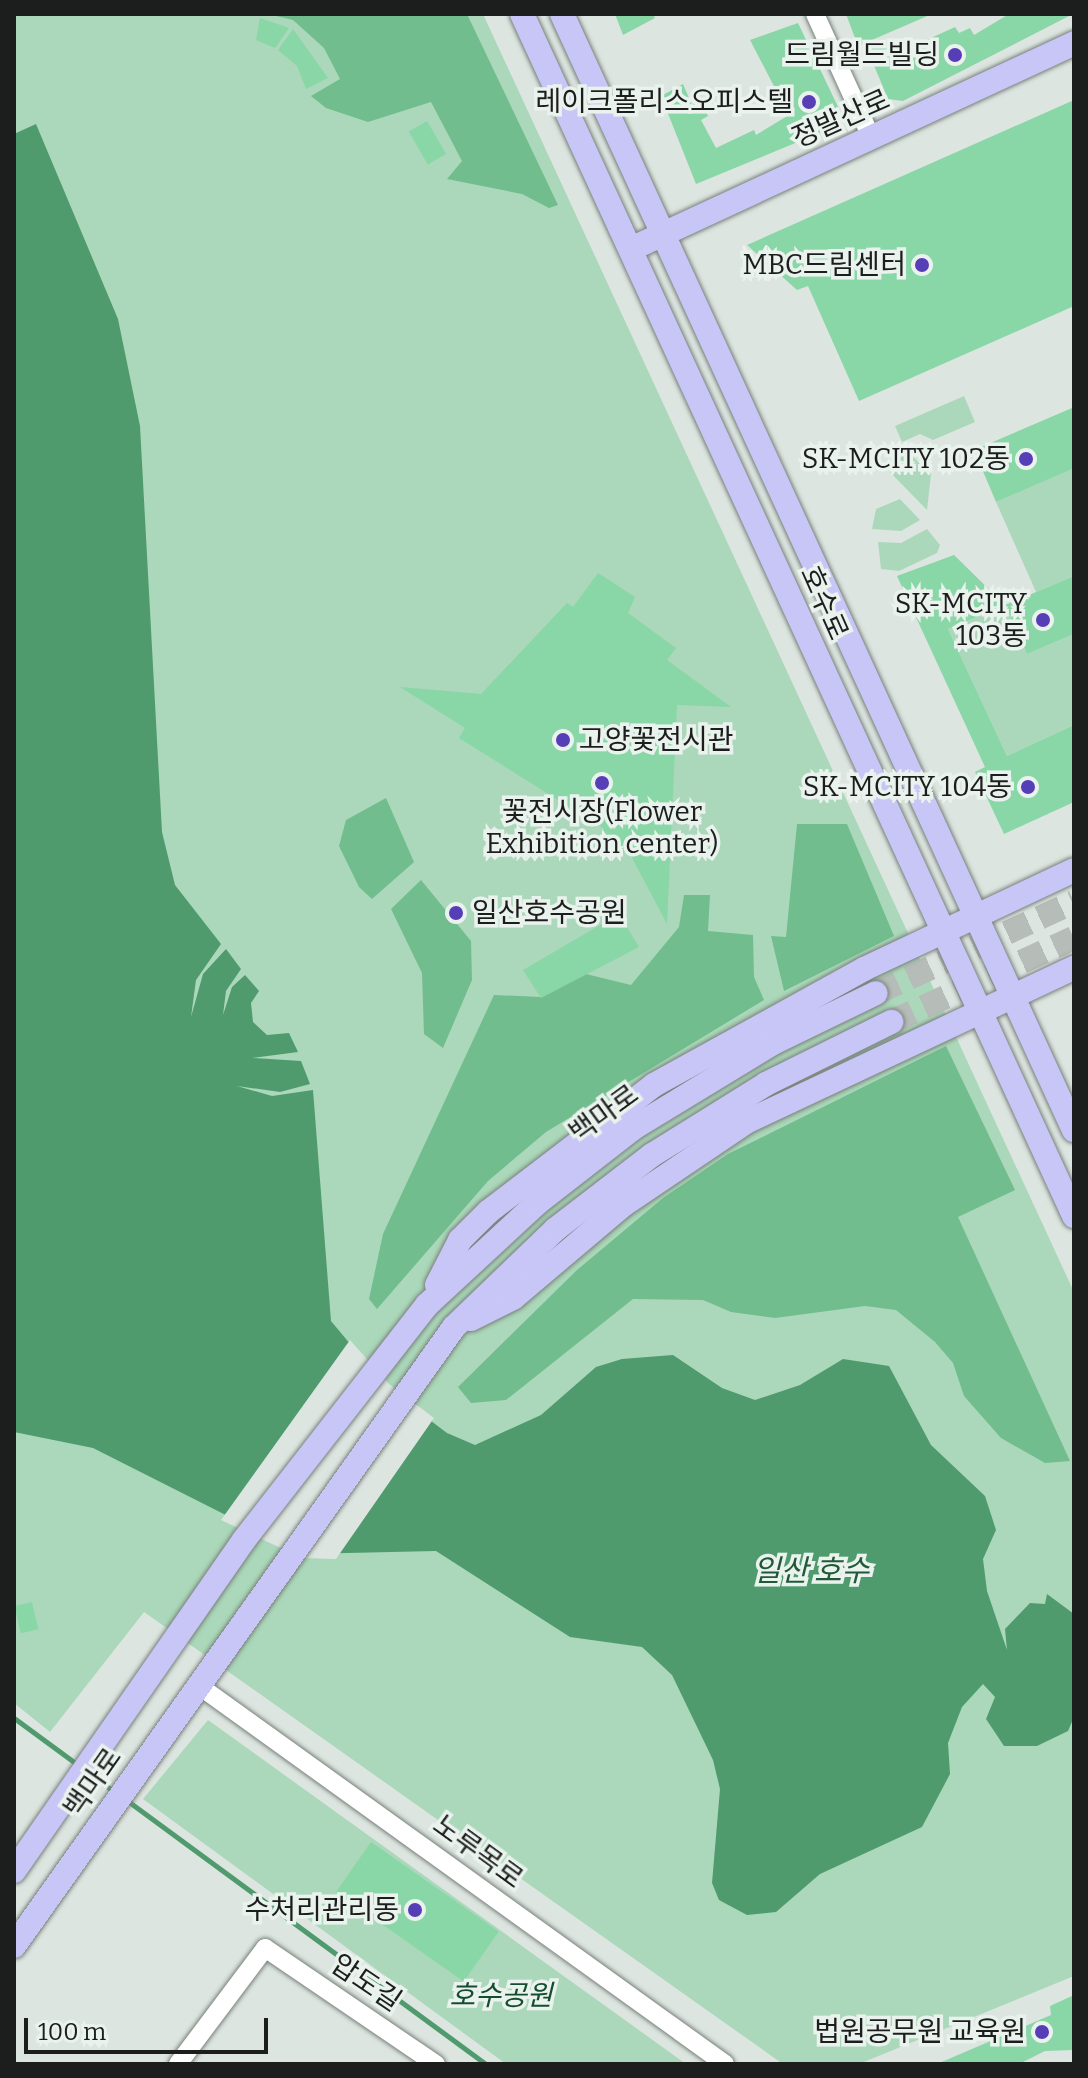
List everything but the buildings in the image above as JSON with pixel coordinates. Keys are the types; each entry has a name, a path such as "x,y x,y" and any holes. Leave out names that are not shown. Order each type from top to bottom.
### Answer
{"main road":[{"name":"호수로","path":"522,14 940,932 1074,1216"},
{"name":"호수로","path":"562,14 978,914 1074,1130"},
{"name":"정발산로","path":"631,249 1074,43"},
{"path":"427,1305 460,1240 600,1122 729,1039 940,932 1074,870"},
{"path":"454,1327 513,1298 623,1205 746,1122 1074,968"},
{"name":"백마로","path":"14,1871 182,1625 402,1333 427,1305 517,1221 635,1127 773,1043 876,993"},
{"path":"454,1327 539,1243 652,1155 766,1084 891,1022"},
{"name":"백마로","path":"14,1946 431,1355 454,1327"}],"street":[{"path":"815,14 872,139"},
{"name":"노루목로","path":"198,1685 725,2064"},
{"name":"압도길","path":"178,2064 265,1948 436,2064"}],"green space":[{"name":"일산호수공원","path":"14,14 483,14 1074,1292 1074,1976 859,2064 783,2064 144,1612 50,1732 14,1703"},
{"path":"964,396 975,422 933,440 920,434 902,442 895,426"},
{"path":"902,446 931,474 927,510 885,467"},
{"path":"1074,467 1074,576 1036,592 996,502"},
{"path":"900,499 920,520 901,531 872,529 876,509"},
{"path":"927,529 940,545 937,553 899,571 881,569 878,542 901,543"},
{"path":"1005,605 1027,654 1074,634 1074,725 1007,756 948,629"},
{"name":"호수공원","path":"208,1720 686,2064 506,2064 143,1799"}],"shaded area":[{"path":"268,14 467,14 558,205 549,208 522,194 447,179 462,161 431,102 368,122 326,108 311,96 340,79 324,48 293,20"},
{"path":"386,798 414,862 372,899 359,887 339,846 346,820"},
{"path":"797,824 847,824 894,936 784,991 771,936 786,937"},
{"path":"421,880 471,941 472,980 443,1048 424,1034 422,973 391,909"},
{"path":"684,895 710,895 708,931 753,935 754,977 764,1000 546,1132 488,1181 377,1309 369,1299 383,1234 494,995 541,997 586,974 631,985 679,927"},
{"path":"946,1046 1015,1190 958,1217 1070,1461 1045,1463 1001,1438 964,1396 953,1363 935,1342 896,1310 865,1306 775,1318 731,1312 703,1300 633,1299 506,1400 471,1403 458,1387 577,1270 663,1198 728,1154"}],"water":[{"name":"일산 호수","path":"36,124 118,319 140,426 162,832 175,885 221,944 196,980 191,1017 203,974 226,949 241,969 226,991 223,1015 232,987 245,975 259,991 251,1003 253,1022 267,1035 289,1033 298,1052 252,1058 301,1061 310,1084 280,1092 237,1086 272,1096 313,1090 331,1321 386,1387 447,1433 475,1445 541,1415 596,1367 622,1359 673,1355 722,1388 755,1400 800,1385 843,1359 889,1366 931,1445 985,1496 996,1530 983,1559 987,1591 1007,1650 1005,1629 1030,1603 1045,1604 1047,1594 1074,1614 1074,1717 1068,1731 1037,1746 1004,1746 986,1719 995,1697 983,1684 962,1707 948,1743 950,1774 922,1827 820,1874 776,1912 747,1915 719,1900 712,1883 720,1789 713,1760 672,1675 642,1647 570,1637 436,1551 303,1554 93,1448 14,1432 14,134"}],"pier":[{"path":"350,1340 389,1384 434,1418 336,1559 302,1558 221,1520"}],"waterway":[{"path":"14,1718 78,1765"},
{"path":"89,1773 113,1791"},
{"path":"125,1799 486,2064"}],"tunnel":[{"path":"876,993 1074,902"},
{"path":"891,1022 1074,938"}],"place":[{"name":"드림월드빌딩","path":"955,55"},
{"name":"레이크폴리스오피스텔","path":"809,102"},
{"name":"MBC드림센터","path":"922,265"},
{"name":"SK-MCITY 102동","path":"1026,459"},
{"name":"SK-MCITY 103동","path":"1043,620"},
{"name":"고양꽃전시관","path":"563,740"},
{"name":"꽃전시장(Flower Exhibition center)","path":"602,783"},
{"name":"SK-MCITY 104동","path":"1028,787"},
{"name":"일산호수공원","path":"456,913"},
{"name":"수처리관리동","path":"415,1910"},
{"name":"법원공무원 교육원","path":"1042,2032"}]}
